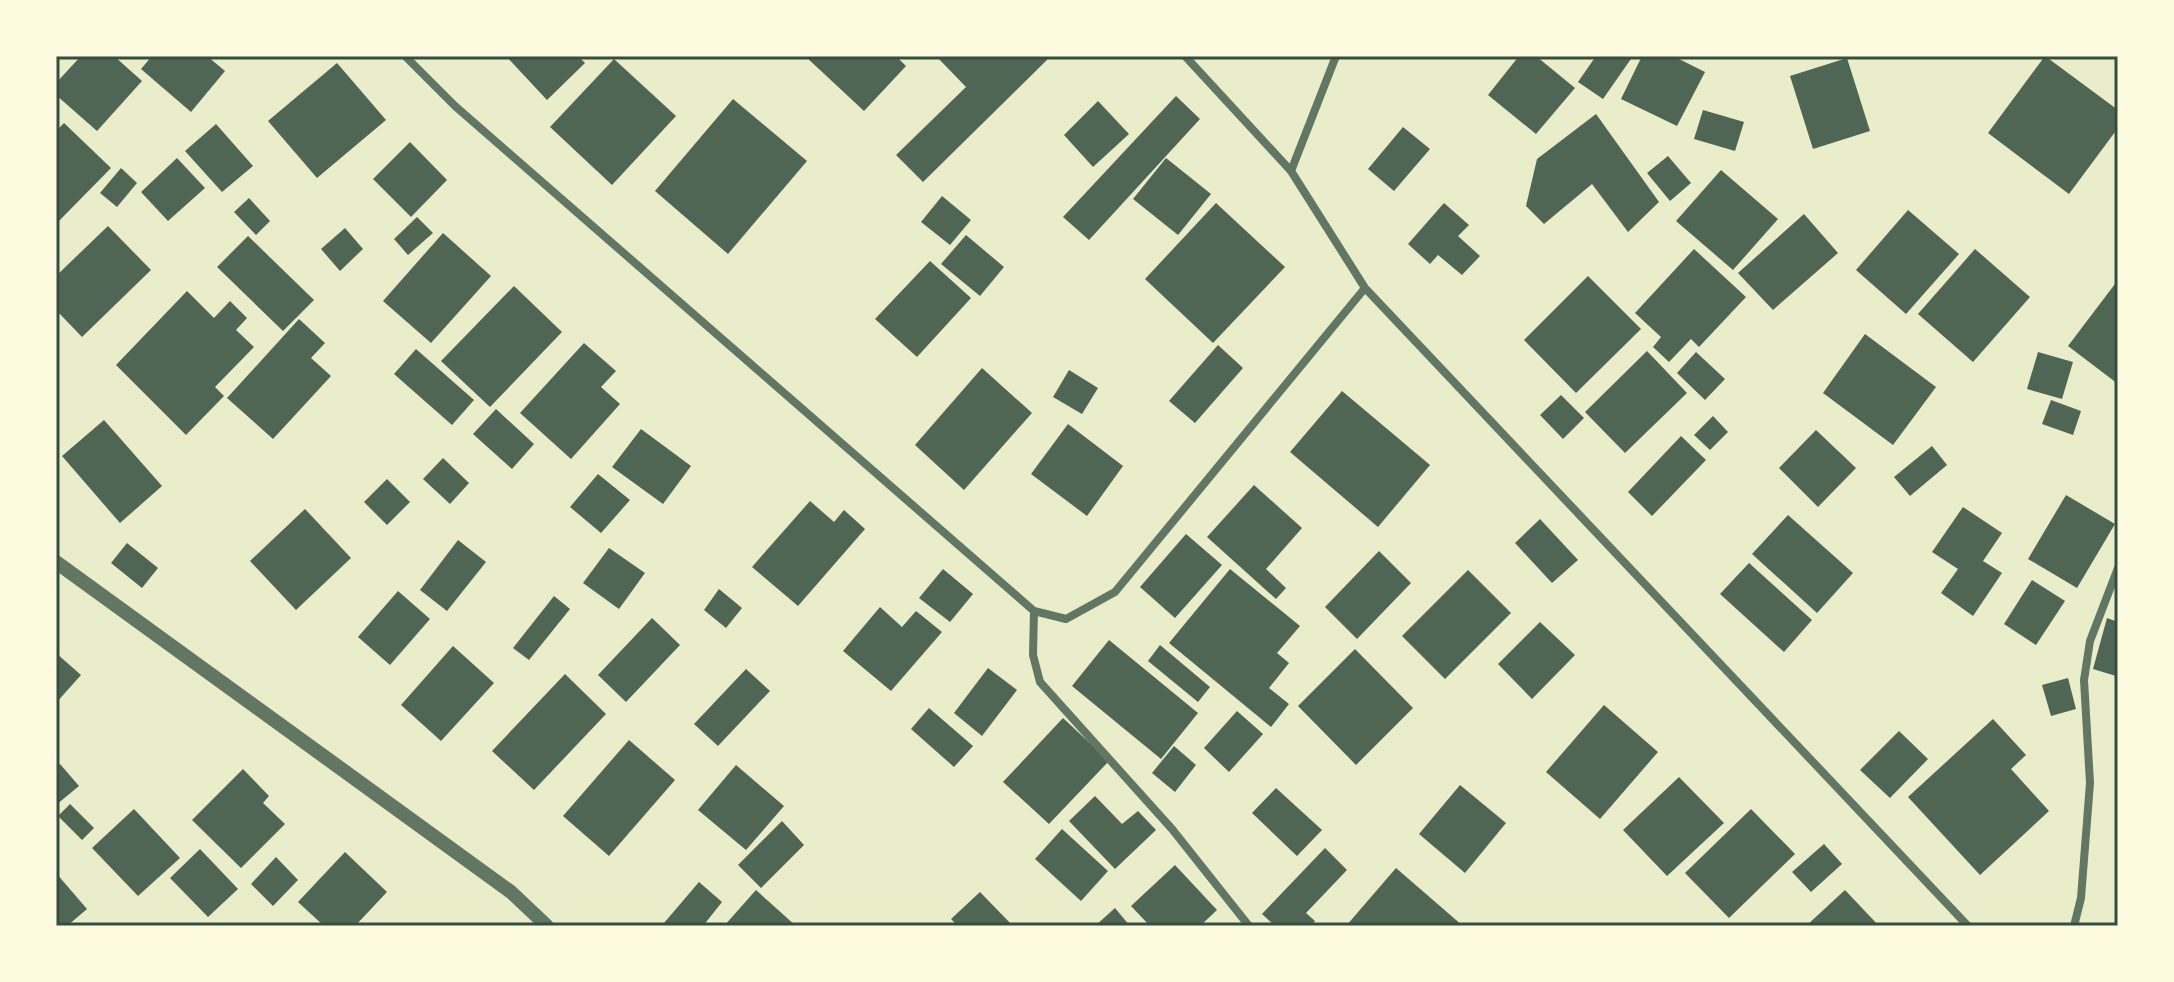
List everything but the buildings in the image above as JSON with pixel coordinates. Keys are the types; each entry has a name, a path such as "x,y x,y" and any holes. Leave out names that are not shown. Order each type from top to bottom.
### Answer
{"street":[{"path":"405,56 503,148 1034,611 1066,619 1115,592 1365,288"},
{"path":"1185,56 1291,171 1365,288 1968,926"},
{"path":"1291,171 1336,56"},
{"path":"56,562 511,892 547,926"},
{"path":"2074,926 2081,898 2090,783 2084,680 2090,641 2118,568"},
{"path":"1034,611 1033,655 1040,682 1172,829 1249,926"}]}
